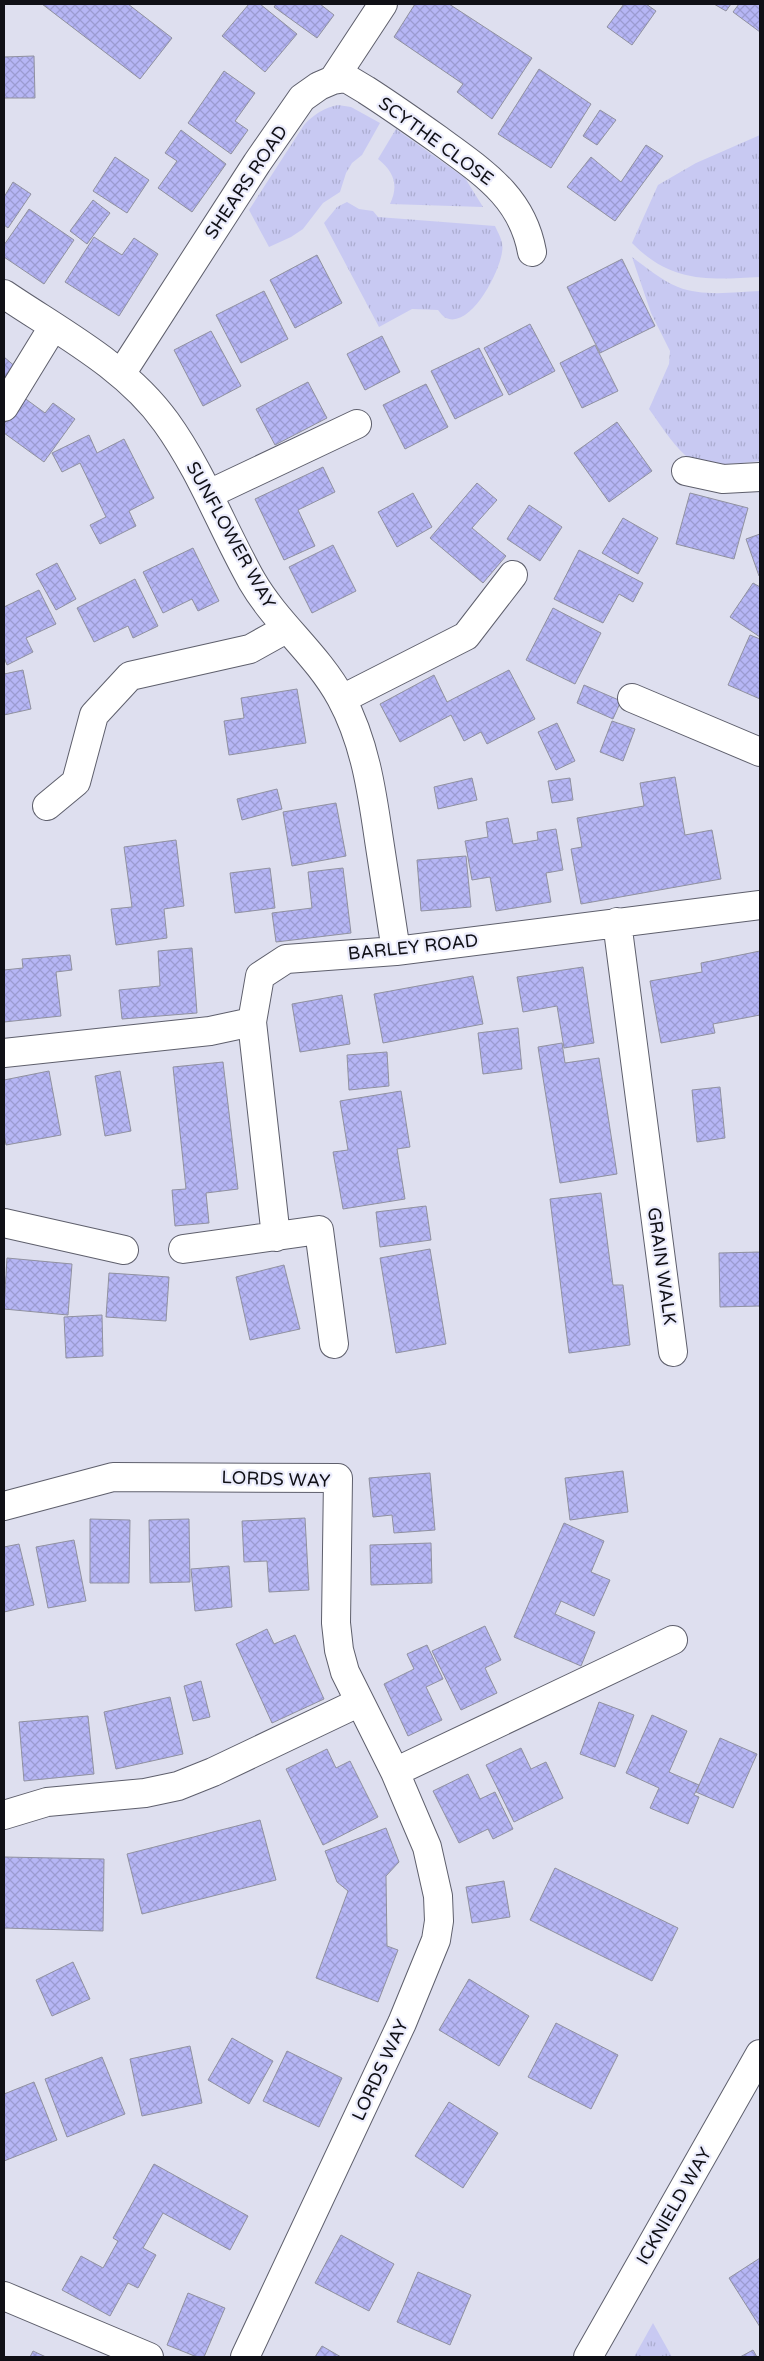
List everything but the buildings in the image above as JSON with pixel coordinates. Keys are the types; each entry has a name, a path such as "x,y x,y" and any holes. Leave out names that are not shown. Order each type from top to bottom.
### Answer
{"street":[{"name":"SHEARS ROAD","path":"121,374 257,163 302,98 319,86 333,80 383,4"},
{"name":"SCYTHE CLOSE","path":"333,80 346,78 366,90 485,173 506,194 520,215 528,234 532,252"},
{"name":"SUNFLOWER WAY","path":"4,294 121,374 165,421 209,494 266,605 286,630 322,665 342,699 363,754 371,785 396,951"},
{"path":"4,407 53,327"},
{"path":"209,494 357,424"},
{"path":"686,471 723,479 760,477"},
{"path":"342,699 466,636 513,574"},
{"path":"47,806 76,782 94,715 130,676 250,649 286,630"},
{"path":"632,698 760,752"},
{"name":"BARLEY ROAD","path":"276,1237 252,1022 260,976 286,959 396,951 760,905"},
{"name":"GRAIN WALK","path":"617,922 673,1352"},
{"path":"4,1053 210,1031 252,1022"},
{"path":"4,1224 124,1250"},
{"path":"183,1249 319,1230 334,1344"},
{"name":"LORDS WAY","path":"4,1506 113,1478 338,1478 336,1623 339,1650 345,1672 395,1772 427,1847 438,1896 439,1921 436,1940 402,2023 246,2357"},
{"path":"395,1772 673,1640"},
{"path":"4,1816 47,1802 145,1793 178,1786 213,1772 360,1702"},
{"name":"ICKNIELD WAY","path":"588,2357 760,2054"},
{"path":"4,2296 149,2357"}],"green space":[{"path":"338,105 351,107 380,123 362,155 352,163 346,173 340,192 323,203 303,229 269,247 249,210 304,125 319,112"},
{"path":"396,129 465,178 483,207 390,204 394,191 393,179 388,169 378,159"},
{"path":"760,135 760,277 724,279 691,276 661,266 632,243 658,185 696,163"},
{"path":"347,202 359,209 373,211 378,217 495,226 502,242 502,252 496,272 483,296 465,315 456,319 445,317 438,310 412,309 379,327 324,223 337,207"},
{"path":"632,257 654,274 678,287 688,290 719,293 760,291 760,461 710,464 692,459 685,455 675,444 649,409 669,364 670,351 651,313"},
{"path":"653,2323 672,2357 634,2357"}]}
